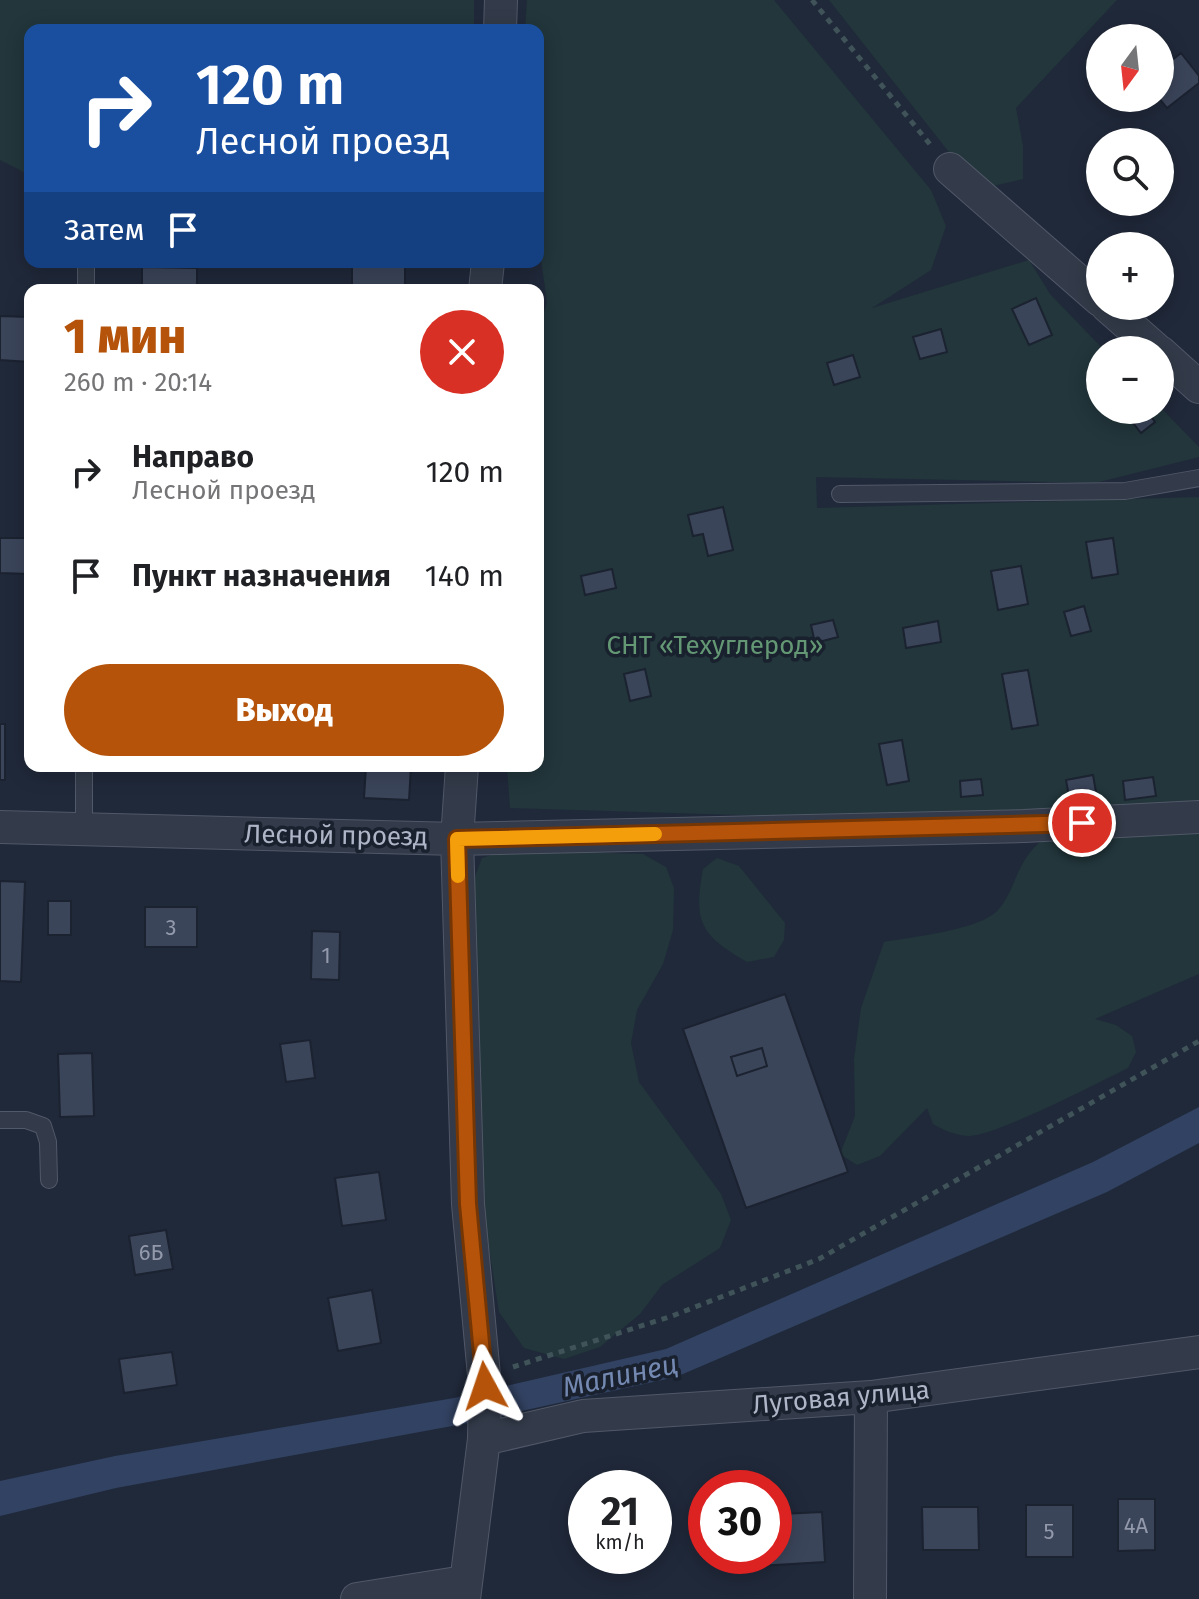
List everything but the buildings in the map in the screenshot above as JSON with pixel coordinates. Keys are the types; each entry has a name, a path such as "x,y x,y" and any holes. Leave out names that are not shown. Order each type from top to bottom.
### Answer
{"street":[{"path":"500,24 501,0"},
{"path":"950,169 1086,288"},
{"path":"1123,320 1142,336"},
{"path":"1174,364 1199,387"},
{"path":"357,1599 464,1590 484,1432 484,1381 468,1204 457,839 462,772"},
{"name":"Лесной проезд","path":"0,827 457,839 1024,826 1199,817"},
{"name":"Луговая улица","path":"484,1432 583,1416 871,1397 1199,1352"},
{"path":"870,1599 871,1397"}],"lane":[{"path":"840,494 1125,491 1199,478"},
{"path":"84,772 84,829"},
{"path":"0,1120 26,1120 43,1126 48,1142 49,1180"}],"path":[{"path":"812,0 950,169"},
{"path":"484,1381 672,1316 819,1259 1008,1154 1199,1041"}],"green space":[{"path":"0,0 474,0 474,24 24,24 24,172 0,160"},
{"name":"СНТ «Техуглерод»","path":"527,0 774,0 931,190 946,226 931,270 872,308 1029,260 1050,294 1090,336 1086,336 1086,424 1174,424 1174,421 1199,447 1199,457 1095,483 816,477 817,508 1199,497 1199,800 1019,815 842,818 510,808 507,772 544,772 544,313 547,302 542,268 544,24 525,24"},
{"path":"829,0 1117,0 1095,24 1086,24 1086,33 1016,108 1023,146 1023,179 984,188 956,161"},
{"path":"1199,831 1199,974 1095,1019 1116,1025 1132,1036 1136,1052 1128,1068 1047,1108 981,1134 968,1136 941,1128 933,1124 927,1108 880,1156 857,1165 840,1154 855,1116 854,1059 861,1008 884,942 945,932 990,916 999,909 1021,866 1042,840"},
{"path":"507,850 643,854 666,867 674,888 673,930 663,964 637,1010 631,1043 639,1082 721,1194 731,1220 720,1248 662,1285 640,1314 600,1347 564,1359 524,1348 499,1312 485,1222 471,887 482,858"},
{"path":"717,858 739,866 785,923 784,940 774,957 747,962 719,944 704,926 699,903 703,869"}],"water":[{"name":"Малинец","path":"1199,1107 1199,1143 1107,1192 676,1377 463,1424 116,1488 0,1516 0,1481 115,1456 454,1398 666,1349 1093,1162"}],"slow traffic":[{"path":"458,876 457,839 655,834"}],"route":[{"path":"485,1386 468,1204 457,839 1082,823"}]}
